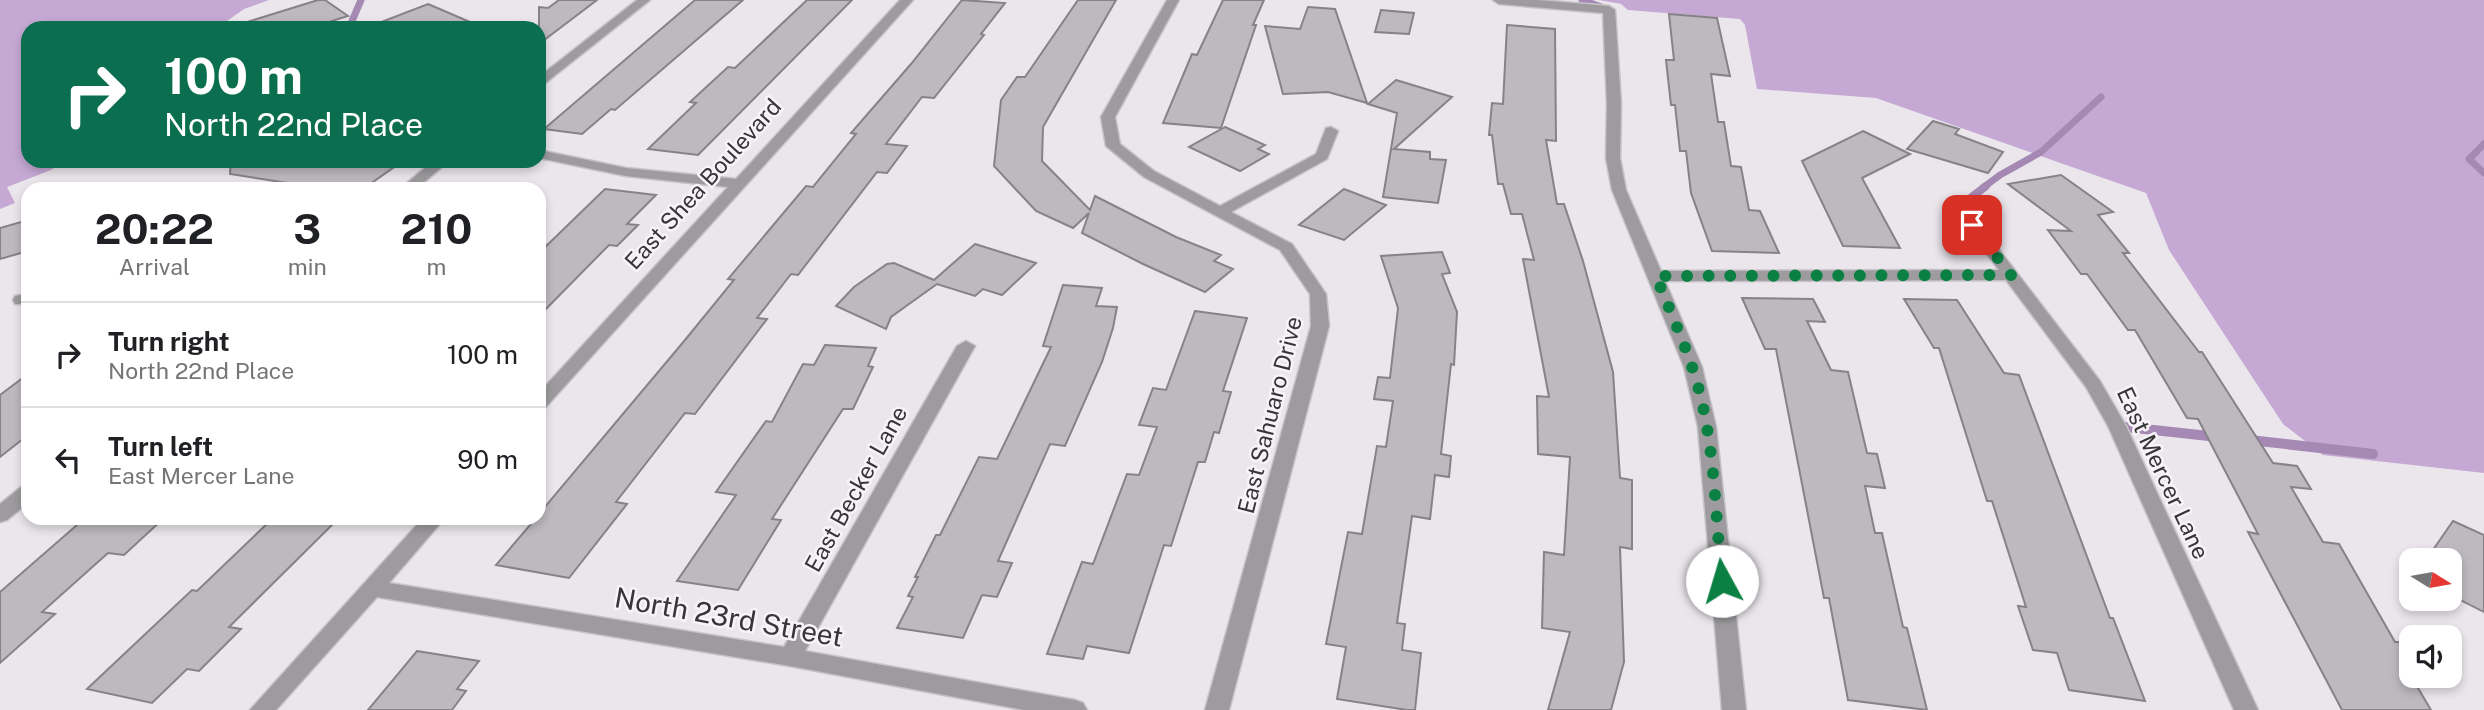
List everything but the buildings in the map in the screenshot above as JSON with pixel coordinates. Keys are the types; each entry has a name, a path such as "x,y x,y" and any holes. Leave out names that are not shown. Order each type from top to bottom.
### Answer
{"street":[{"path":"546,78 644,0"},
{"name":"East Shea Boulevard","path":"546,396 907,0"},
{"name":"East Sahuaro Drive","path":"1173,0 1108,117 1113,146 1149,174 1286,247 1318,294 1320,326 1217,710"},
{"path":"1499,0 1609,10 1614,103 1613,158 1619,190 1693,367 1707,426 1734,710"},
{"path":"1219,212 1322,156 1331,131"},
{"path":"546,155 626,172 739,184"},
{"path":"416,182 433,168"},
{"name":"East Mercer Lane","path":"1959,207 2094,385 2117,426 2246,710"},
{"path":"1656,276 2011,275"},
{"name":"East Becker Lane","path":"790,657 965,346"},
{"path":"0,515 21,498"},
{"path":"262,710 430,525"},
{"name":"North 23rd Street","path":"372,588 790,657 1075,710"}],"shaded area":[{"path":"0,0 269,0 244,9 227,21 21,21 21,168 54,168 7,187 15,203 0,209"},
{"path":"1599,0 2484,0 2484,473 2323,455 2283,424 2169,250 2146,193 1876,98 1757,89 1745,25 1740,19 1628,10 1621,4"}],"waterway":[{"path":"352,21 361,0"},
{"path":"1582,0 1607,9"},
{"path":"1984,187 2041,152 2101,97"},
{"path":"2484,144 2469,159 2484,173"},
{"path":"1959,207 1986,186"},
{"path":"2117,426 2218,437"},
{"path":"2250,440 2373,454"}],"route":[{"path":"1722,581 1707,426 1701,398 1693,367 1656,276 2011,275 1972,225"}]}
